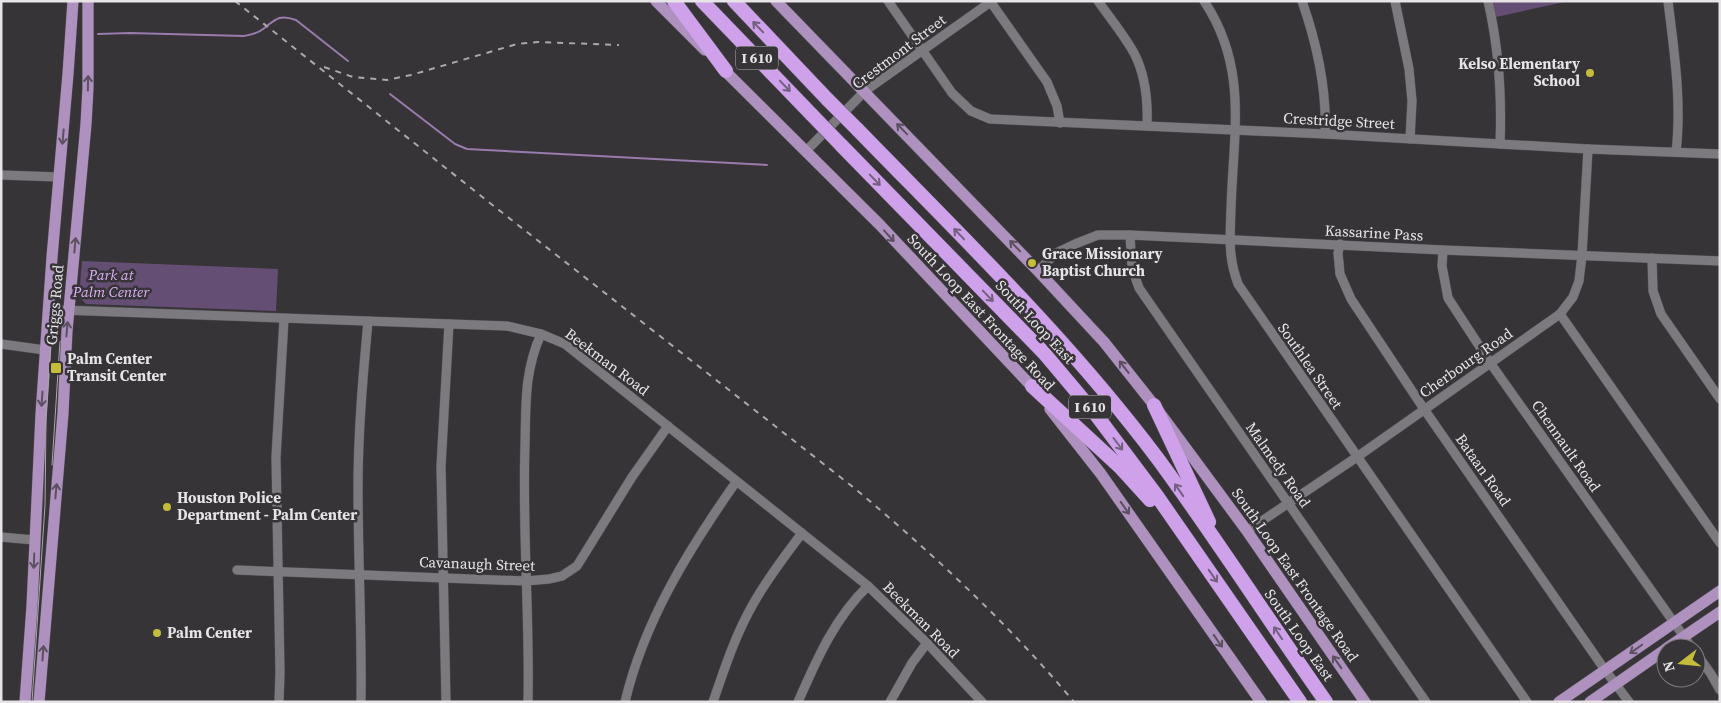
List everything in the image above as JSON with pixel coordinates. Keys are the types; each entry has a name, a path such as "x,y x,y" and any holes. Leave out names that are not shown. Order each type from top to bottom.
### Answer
{"highway":[{"path":"674,1 726,71"},
{"name":"South Loop East","path":"702,1 1044,353 1097,416 1189,541 1300,702"},
{"name":"South Loop East","path":"734,1 1042,320 1087,372 1158,459 1326,702"},
{"path":"1032,386 1120,467 1189,541"},
{"path":"1154,405 1227,559"}],"main road":[{"name":"Griggs Road","path":"39,702 63,413 69,311 86,124 88,1"},
{"name":"South Loop East Frontage Road","path":"656,1 880,225 1032,386 1102,474 1261,702"},
{"name":"South Loop East Frontage Road","path":"776,1 1038,270 1104,342 1154,405 1247,531 1365,702"},
{"name":"Griggs Road","path":"25,702 32,606 45,350 71,3"},
{"path":"1560,702 1720,591"},
{"path":"1684,637 1720,612"},
{"path":"1590,702 1656,655"}],"street":[{"name":"Crestridge Street","path":"888,1 952,93 971,111 990,119 1720,154"},
{"path":"1098,1 1134,53 1143,80 1148,112 1147,126"},
{"name":"Southlea Street","path":"1204,1 1217,22 1232,68 1236,102 1230,240 1231,266 1238,284 1527,702"},
{"path":"1302,1 1313,34 1321,77 1326,116 1325,134"},
{"path":"1395,1 1409,69 1412,101 1410,138"},
{"path":"1488,1 1499,63 1500,144"},
{"path":"1668,1 1677,80 1678,138 1676,152"},
{"name":"Crestmont Street","path":"806,152 865,91 991,2"},
{"path":"991,2 1047,82 1057,106 1060,123"},
{"name":"Cherbourg Road","path":"1247,531 1358,457 1560,314 1573,297 1579,281 1588,149"},
{"path":"1,175 59,177"},
{"name":"Kassarine Pass","path":"1038,270 1056,253 1098,235 1720,260"},
{"name":"Malmedy Road","path":"1130,235 1132,268 1139,288 1426,702"},
{"name":"Bataan Road","path":"1340,244 1338,253 1340,274 1351,299 1424,409 1629,702"},
{"name":"Chennault Road","path":"1443,250 1442,266 1448,298 1491,364 1684,637"},
{"path":"1652,258 1653,291 1661,314 1720,399"},
{"name":"Beekman Road","path":"48,315 54,312 69,311 507,326 541,334 565,344 868,586 927,643 982,702"},
{"path":"1560,314 1720,543"},
{"path":"279,702 276,457 284,319"},
{"path":"361,702 362,641 358,487 360,428 368,321"},
{"path":"446,702 441,466 449,324"},
{"path":"528,702 529,666 524,480 527,383 533,353 541,334"},
{"path":"1,344 45,350"},
{"name":"Cavanaugh Street","path":"236,570 359,573 526,581 562,576 577,566 632,477 668,426"},
{"path":"625,702 653,620 699,535 736,482"},
{"path":"713,702 728,659 752,606 802,533"},
{"path":"1,537 34,540"},
{"path":"798,702 820,651 855,598 868,586"},
{"path":"890,702 912,663 927,643"},
{"path":"1706,666 1720,690"}],"green space":[{"path":"1492,1 1569,1 1496,17"},
{"name":"Park at Palm Center","path":"82,261 278,269 276,311 86,304 79,297"}],"waterway":[{"path":"98,34 244,36 261,31 278,18 286,17 296,20 348,61"},
{"path":"390,94 455,144 467,149 767,165"}],"tram line":[{"path":"32,702 45,505 46,421 51,341"},
{"path":"52,465 60,341"}],"railway":[{"path":"235,1 853,487 912,537 996,617 1023,644 1074,702"},
{"path":"324,67 353,77 387,80 411,75 517,44 538,42 619,45"}],"place":[{"name":"Kelso Elementary School","path":"1590,73"},
{"name":"Grace Missionary Baptist Church","path":"1032,263"},
{"name":"Palm Center Transit Center","path":"56,368"},
{"name":"Houston Police Department - Palm Center","path":"167,507"},
{"name":"Palm Center","path":"157,633"}]}
